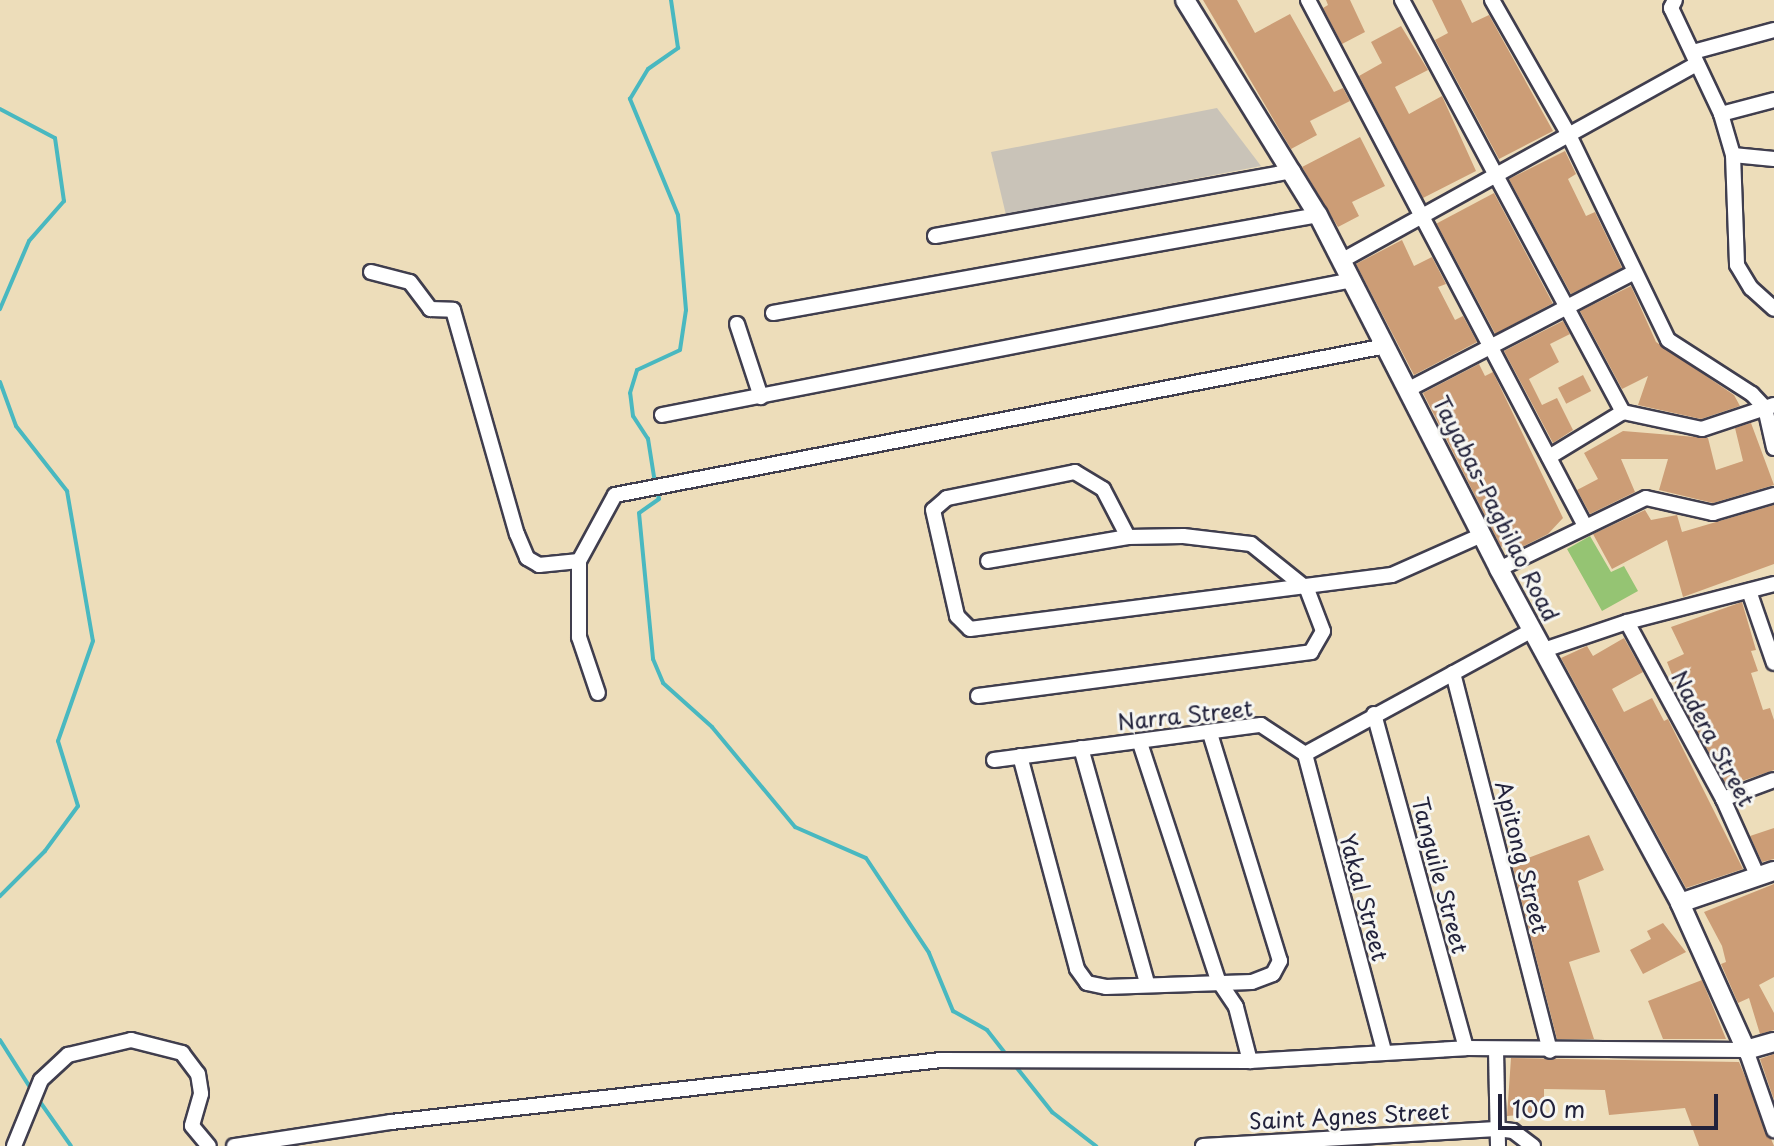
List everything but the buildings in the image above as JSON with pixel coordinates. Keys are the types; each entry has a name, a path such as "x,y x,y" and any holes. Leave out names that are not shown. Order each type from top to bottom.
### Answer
{"main road":[{"name":"Tayabas-Pagbilao Road","path":"1185,0 1318,215 1499,569 1680,903 1746,1050"},
{"path":"1680,903 1766,874"},
{"path":"1746,1050 1774,1042"}],"street":[{"path":"1308,0 1585,526"},
{"path":"1402,0 1623,412"},
{"path":"1492,0 1569,135 1668,340 1769,406 1774,448"},
{"path":"1675,0 1671,8 1721,114 1733,155 1737,265 1751,288 1774,309"},
{"path":"1341,261 1569,135 1694,58 1774,30"},
{"path":"1721,114 1774,100"},
{"path":"1733,155 1774,159"},
{"path":"935,236 1293,171"},
{"path":"773,313 1318,215"},
{"path":"371,272 410,282 430,309 453,310 487,442 527,558 539,565 579,561"},
{"path":"1409,389 1633,273"},
{"path":"662,415 1352,280"},
{"path":"737,324 761,397"},
{"path":"598,693 579,637 579,561 607,501 666,485 1386,346"},
{"path":"1549,457 1623,412 1702,429 1769,406"},
{"path":"1128,537 1103,489 1075,472 947,498 933,510 957,616 970,629 1307,589 1415,569 1482,535"},
{"path":"1499,569 1646,498 1713,513 1774,495"},
{"path":"978,696 1311,652 1323,631 1307,589 1251,544 1183,536 1128,537 988,561"},
{"path":"1544,650 1627,622 1774,584"},
{"path":"1749,591 1774,663"},
{"name":"Nadera Street","path":"1627,622 1766,874"},
{"path":"1305,754 1532,630"},
{"name":"Apitong Street","path":"1453,673 1550,1051"},
{"name":"Tanguile Street","path":"1374,714 1466,1048"},
{"name":"Narra Street","path":"994,760 1261,725 1305,754"},
{"path":"1020,756 1077,969 1087,983 1106,987 1218,980 1252,982 1273,974 1280,961 1210,734"},
{"path":"1140,743 1218,980 1236,1007 1250,1061"},
{"path":"1081,748 1147,983"},
{"name":"Yakal Street","path":"1305,754 1384,1050"},
{"path":"1723,799 1774,780"},
{"path":"14,1146 41,1080 68,1055 131,1040 182,1053 198,1074 201,1094 192,1126 209,1146"},
{"path":"234,1146 391,1122 941,1060 1250,1061 1384,1050 1466,1048 1746,1050 1774,1130"},
{"path":"1496,1050 1498,1146"},
{"path":"1497,1129 1513,1131 1533,1146"},
{"name":"Saint Agnes Street","path":"1203,1146 1432,1139 1497,1129"}],"shaded area":[{"path":"1217,108 1261,166 1006,215 991,152"}],"green space":[{"path":"1590,536 1611,572 1624,566 1638,591 1602,611 1567,549"}],"waterway":[{"path":"655,483 648,439 633,416 630,393 637,370 680,350 686,310 678,215 630,99 648,69 678,48 671,0"},
{"path":"0,109 55,138 64,201 29,241 0,309"},
{"path":"0,382 16,426 67,491 93,641 58,741 78,806 45,851 0,896"},
{"path":"657,491 659,499 639,513 653,659 663,683 712,727 795,827 866,858 929,953 953,1011 987,1030 1008,1057"},
{"path":"0,1040 33,1092"},
{"path":"1013,1063 1052,1112 1096,1146"},
{"path":"38,1099 71,1146"}]}
